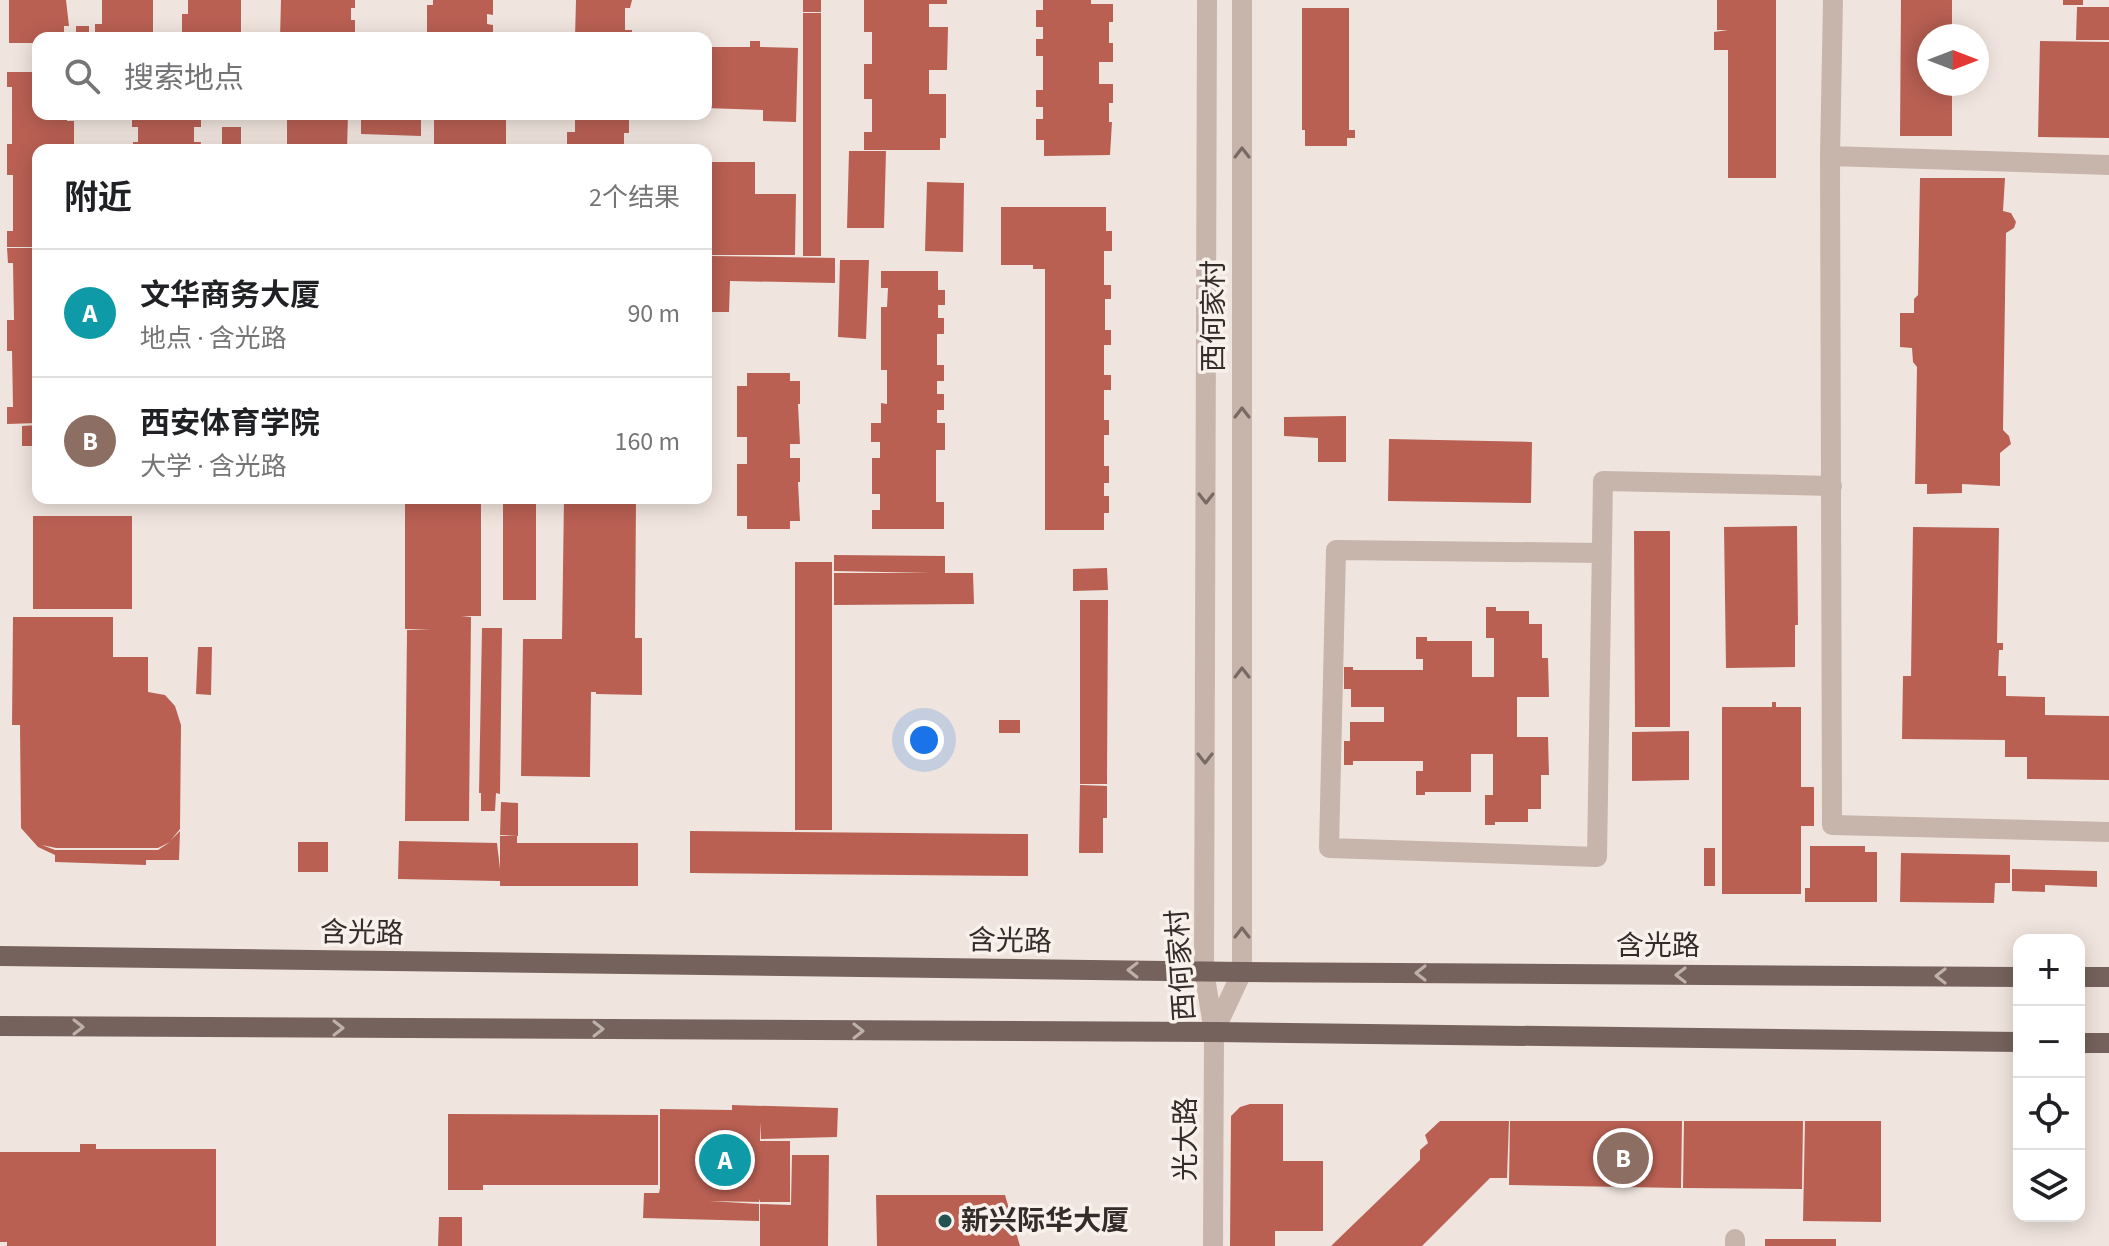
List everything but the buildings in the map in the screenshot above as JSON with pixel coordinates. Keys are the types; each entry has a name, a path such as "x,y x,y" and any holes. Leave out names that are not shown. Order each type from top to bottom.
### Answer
{"main road":[{"name":"含光路","path":"0,956 1242,972 2013,977"},
{"path":"2085,977 2109,977"},
{"path":"0,1026 1214,1032 2013,1042"},
{"path":"2085,1043 2109,1043"}],"street":[{"name":"西何家村","path":"1207,0 1204,971 1214,1032"},
{"name":"西何家村","path":"1214,1032 1242,972 1242,0"},
{"path":"1833,0 1830,156 1832,825 2109,832"},
{"path":"1830,156 2109,165"},
{"path":"1602,553 1336,550 1329,848 1597,857 1602,553 1603,481 1832,486"},
{"name":"光大路","path":"1213,1246 1214,1032"}],"place":[{"name":"西安体育学院","path":"1623,1158"},
{"name":"文华商务大厦","path":"725,1160"},
{"name":"新兴际华大厦","path":"945,1221"}]}
